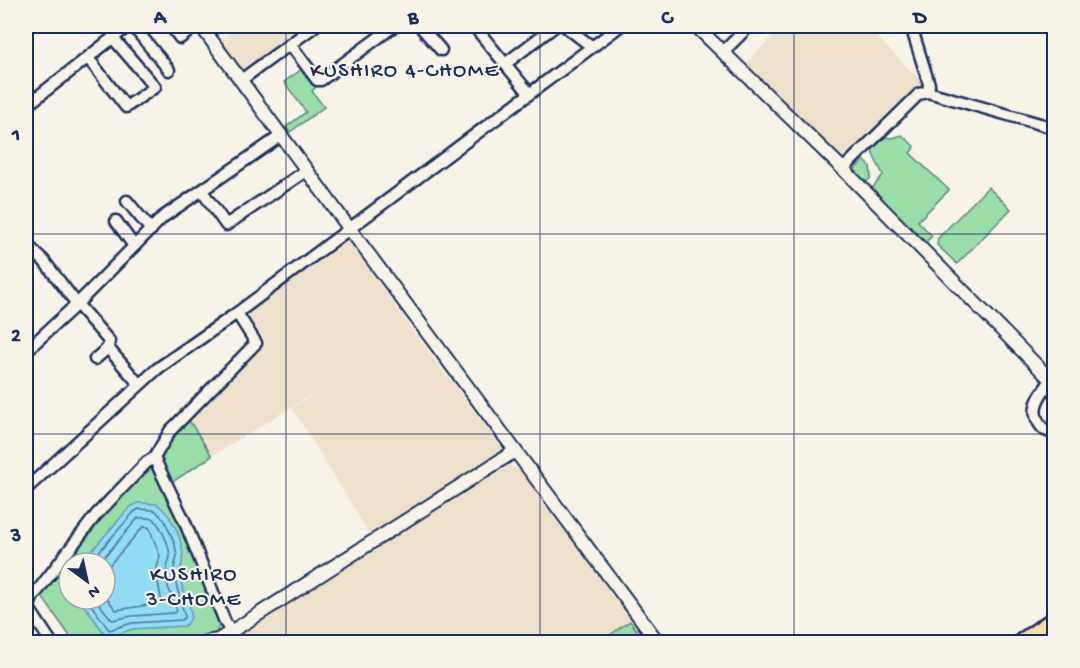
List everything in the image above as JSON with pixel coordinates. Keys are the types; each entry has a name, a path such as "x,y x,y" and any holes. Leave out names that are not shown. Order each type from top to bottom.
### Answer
{"highway":[{"path":"1022,642 1054,620"}],"street":[{"path":"26,106 128,26"},
{"path":"133,26 169,70"},
{"path":"171,26 180,38 196,26"},
{"path":"201,26 658,642"},
{"path":"242,80 315,26"},
{"path":"290,44 317,80 321,80 394,26"},
{"path":"420,26 441,50"},
{"path":"474,26 529,93"},
{"path":"505,64 555,26"},
{"path":"565,26 591,46"},
{"path":"26,489 157,369 237,313 620,26"},
{"path":"696,26 843,169 1053,382 1034,408 1035,416 1042,429 1054,433"},
{"path":"723,52 749,26"},
{"path":"911,26 928,84 928,92"},
{"path":"88,58 126,107 155,87 113,38"},
{"path":"843,169 919,94 928,92 1054,128"},
{"path":"26,351 77,304 163,217 282,135"},
{"path":"201,191 225,225 307,170"},
{"path":"127,201 151,230"},
{"path":"116,221 134,246"},
{"path":"26,244 44,261 109,341 108,348 95,359"},
{"path":"47,641 27,610 32,598 96,515 147,462 154,458 170,431 256,343 237,313"},
{"path":"108,348 139,384"},
{"path":"215,642 515,451"},
{"path":"154,458 184,520 231,632"}],"shaded area":[{"path":"230,26 311,26 249,71 243,70 221,39 229,34"},
{"path":"783,26 866,26 924,84 843,164 744,65"},
{"path":"346,237 413,331 503,449 372,538 292,408 319,390 212,456 187,417 265,343 264,338 245,314 247,308"},
{"path":"508,466 519,469 647,642 248,642 240,632"}],"green space":[{"path":"302,69 316,87 312,91 324,107 290,132 286,127 306,112 284,82"},
{"path":"902,135 915,147 910,153 949,190 918,221 932,236 923,245 870,191 883,175 872,150 885,137 892,138"},
{"path":"864,160 870,166 871,178 865,183 852,172"},
{"path":"988,187 1011,209 957,264 937,245 938,238"},
{"path":"187,417 212,456 171,483 159,462 178,428"},
{"path":"145,465 155,469 183,528 220,624 215,635 176,642 74,642 40,594 57,568 57,611 117,611 117,551 71,551"},
{"path":"630,621 646,642 600,642"}],"water":[{"path":"138,503 157,504 169,517 179,535 183,554 179,572 191,616 184,626 133,629 109,637 89,611 117,611 117,551 92,551 130,507"}],"district":[{"name":"KUSHIRO 4-CHOME","path":"405,68"},
{"name":"KUSHIRO 3-CHOME","path":"194,584"}]}
